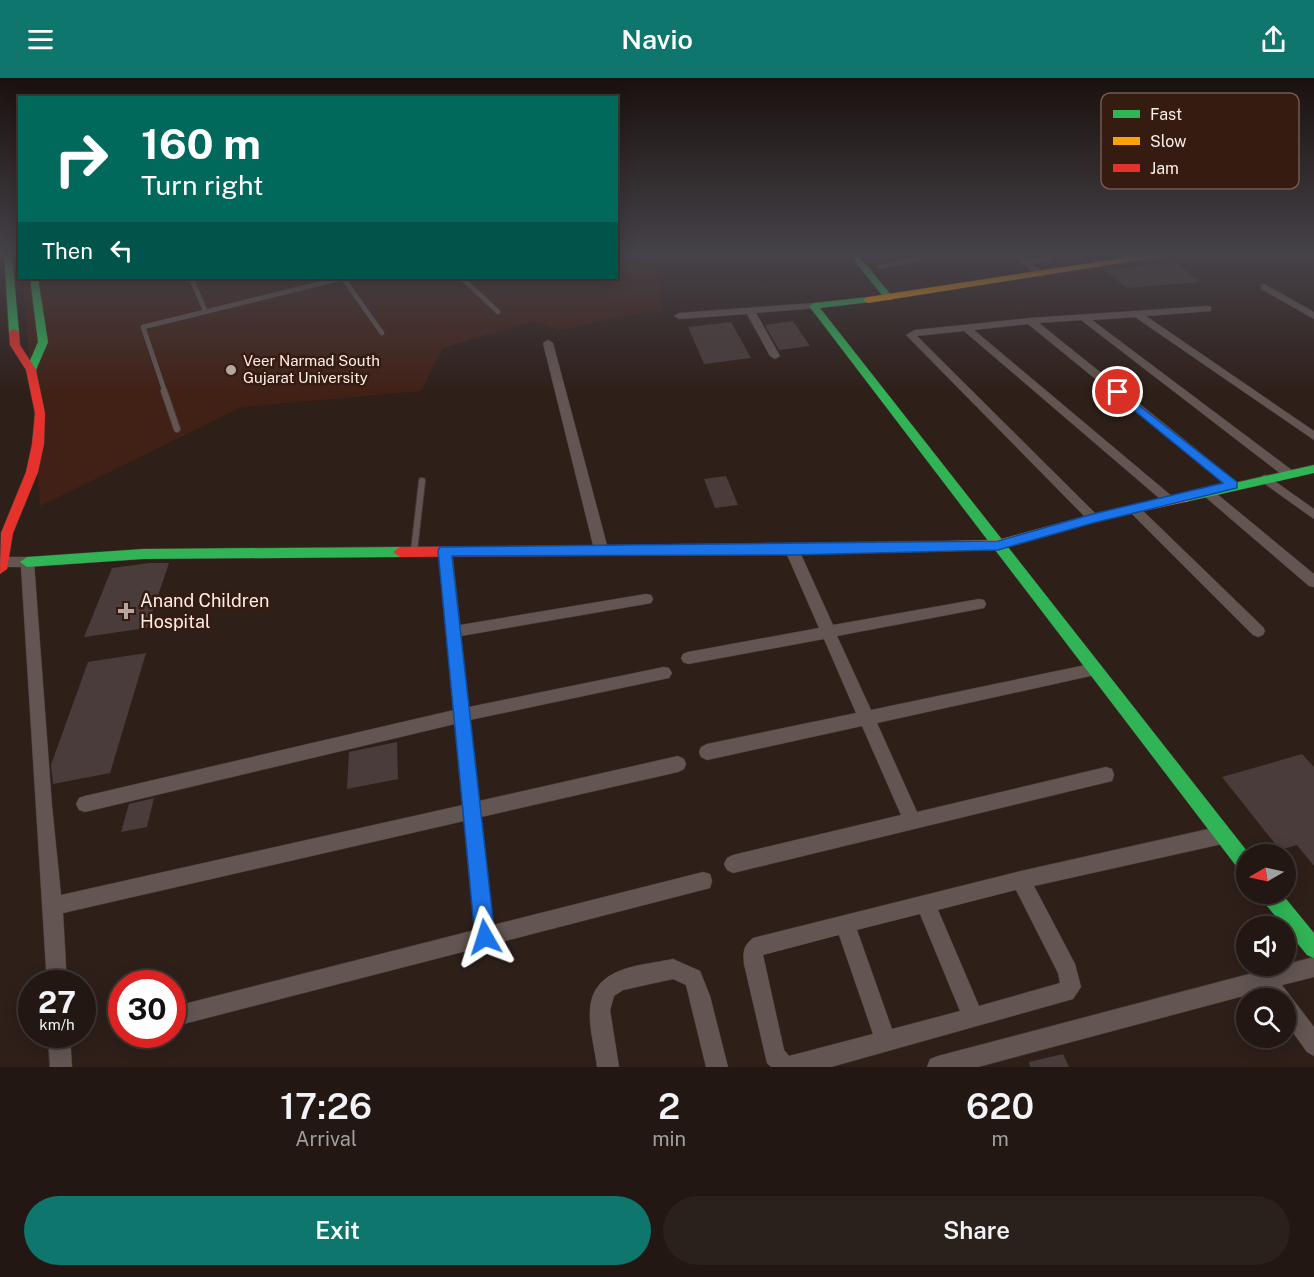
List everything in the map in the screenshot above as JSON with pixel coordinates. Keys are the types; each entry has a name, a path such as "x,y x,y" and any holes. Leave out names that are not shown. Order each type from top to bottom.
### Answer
{"street":[{"path":"0,569 3,534 32,472 38,444 40,413 31,370 15,345 12,300"},
{"path":"31,370 43,342 36,300"},
{"path":"679,316 867,300"},
{"path":"1287,300 1314,316"},
{"path":"814,306 1236,852"},
{"path":"1093,518 911,335 1030,321 1208,309"},
{"path":"750,311 775,356"},
{"path":"1136,313 1314,436"},
{"path":"1083,317 1289,474"},
{"path":"1030,321 1233,485"},
{"path":"966,328 1170,501"},
{"path":"548,343 601,549"},
{"path":"1,562 143,554 601,549 792,550 998,545 1093,518 1233,485 1314,469"},
{"path":"1266,478 1314,515"},
{"path":"1207,492 1314,582"},
{"path":"1134,509 1258,631"},
{"path":"792,550 912,821"},
{"path":"445,551 485,937"},
{"path":"27,562 56,970"},
{"path":"453,632 646,599"},
{"path":"688,658 979,604"},
{"path":"707,752 1095,669"},
{"path":"85,804 462,715 664,673"},
{"path":"53,906 678,764"},
{"path":"733,864 1106,775"},
{"path":"1021,880 1068,971 1071,987 1066,992 792,1067 783,1066 775,1054 753,951 760,945 846,926 1021,880 1222,835"},
{"path":"186,1013 703,881"},
{"path":"1278,904 1314,948"},
{"path":"926,905 973,1017"},
{"path":"846,926 886,1041"},
{"path":"938,1067 1314,967"},
{"path":"608,1067 600,1010 606,990 618,981 673,969 693,978 700,996 717,1067"},
{"path":"1266,980 1272,988"},
{"path":"1296,1020 1314,1045"},
{"path":"60,1048 61,1067"}],"lane":[{"path":"201,300 205,310"},
{"path":"177,429 142,328 148,324 247,300"},
{"path":"359,300 382,333"},
{"path":"485,300 498,312"},
{"path":"414,551 422,481"}],"shaded area":[{"name":"Veer Narmad South Gujarat University","path":"25,300 661,300 663,312 633,314 560,330 534,321 443,348 421,391 242,407 40,506"}],"building":[{"path":"793,321 810,346 779,350 765,325"},
{"path":"731,322 751,358 704,364 688,327"},
{"path":"726,476 738,505 715,508 704,479"},
{"path":"169,563 147,628 84,637 112,568"},
{"path":"146,653 110,773 53,784 51,765 88,662"},
{"path":"397,742 398,779 347,789 349,752"},
{"path":"1302,754 1314,767 1314,866 1296,844 1275,844 1222,777"},
{"path":"154,798 147,827 121,832 129,804"},
{"path":"1063,1054 1069,1067 1030,1067 1029,1062"}],"traffic: fast":[{"path":"12,300 14,332"},
{"path":"31,370 43,342 37,300"},
{"path":"867,300 814,306 1236,852"},
{"path":"1185,498 1314,469"},
{"path":"568,551 946,546"},
{"path":"27,562 143,554 400,552"},
{"path":"1278,904 1314,948"}],"traffic: slow":[{"path":"946,546 998,545 1093,518 1185,498"}],"traffic: jam":[{"path":"0,569 7,533 32,472 38,444 40,413 31,370 15,345 14,332"},
{"path":"400,552 568,551"}],"place":[{"name":"Veer Narmad South Gujarat University","path":"231,370"},
{"name":"Anand Children Hospital","path":"126,611"}],"route":[{"path":"485,937 445,551 792,550 998,545 1093,518 1233,485 1118,392"}]}
